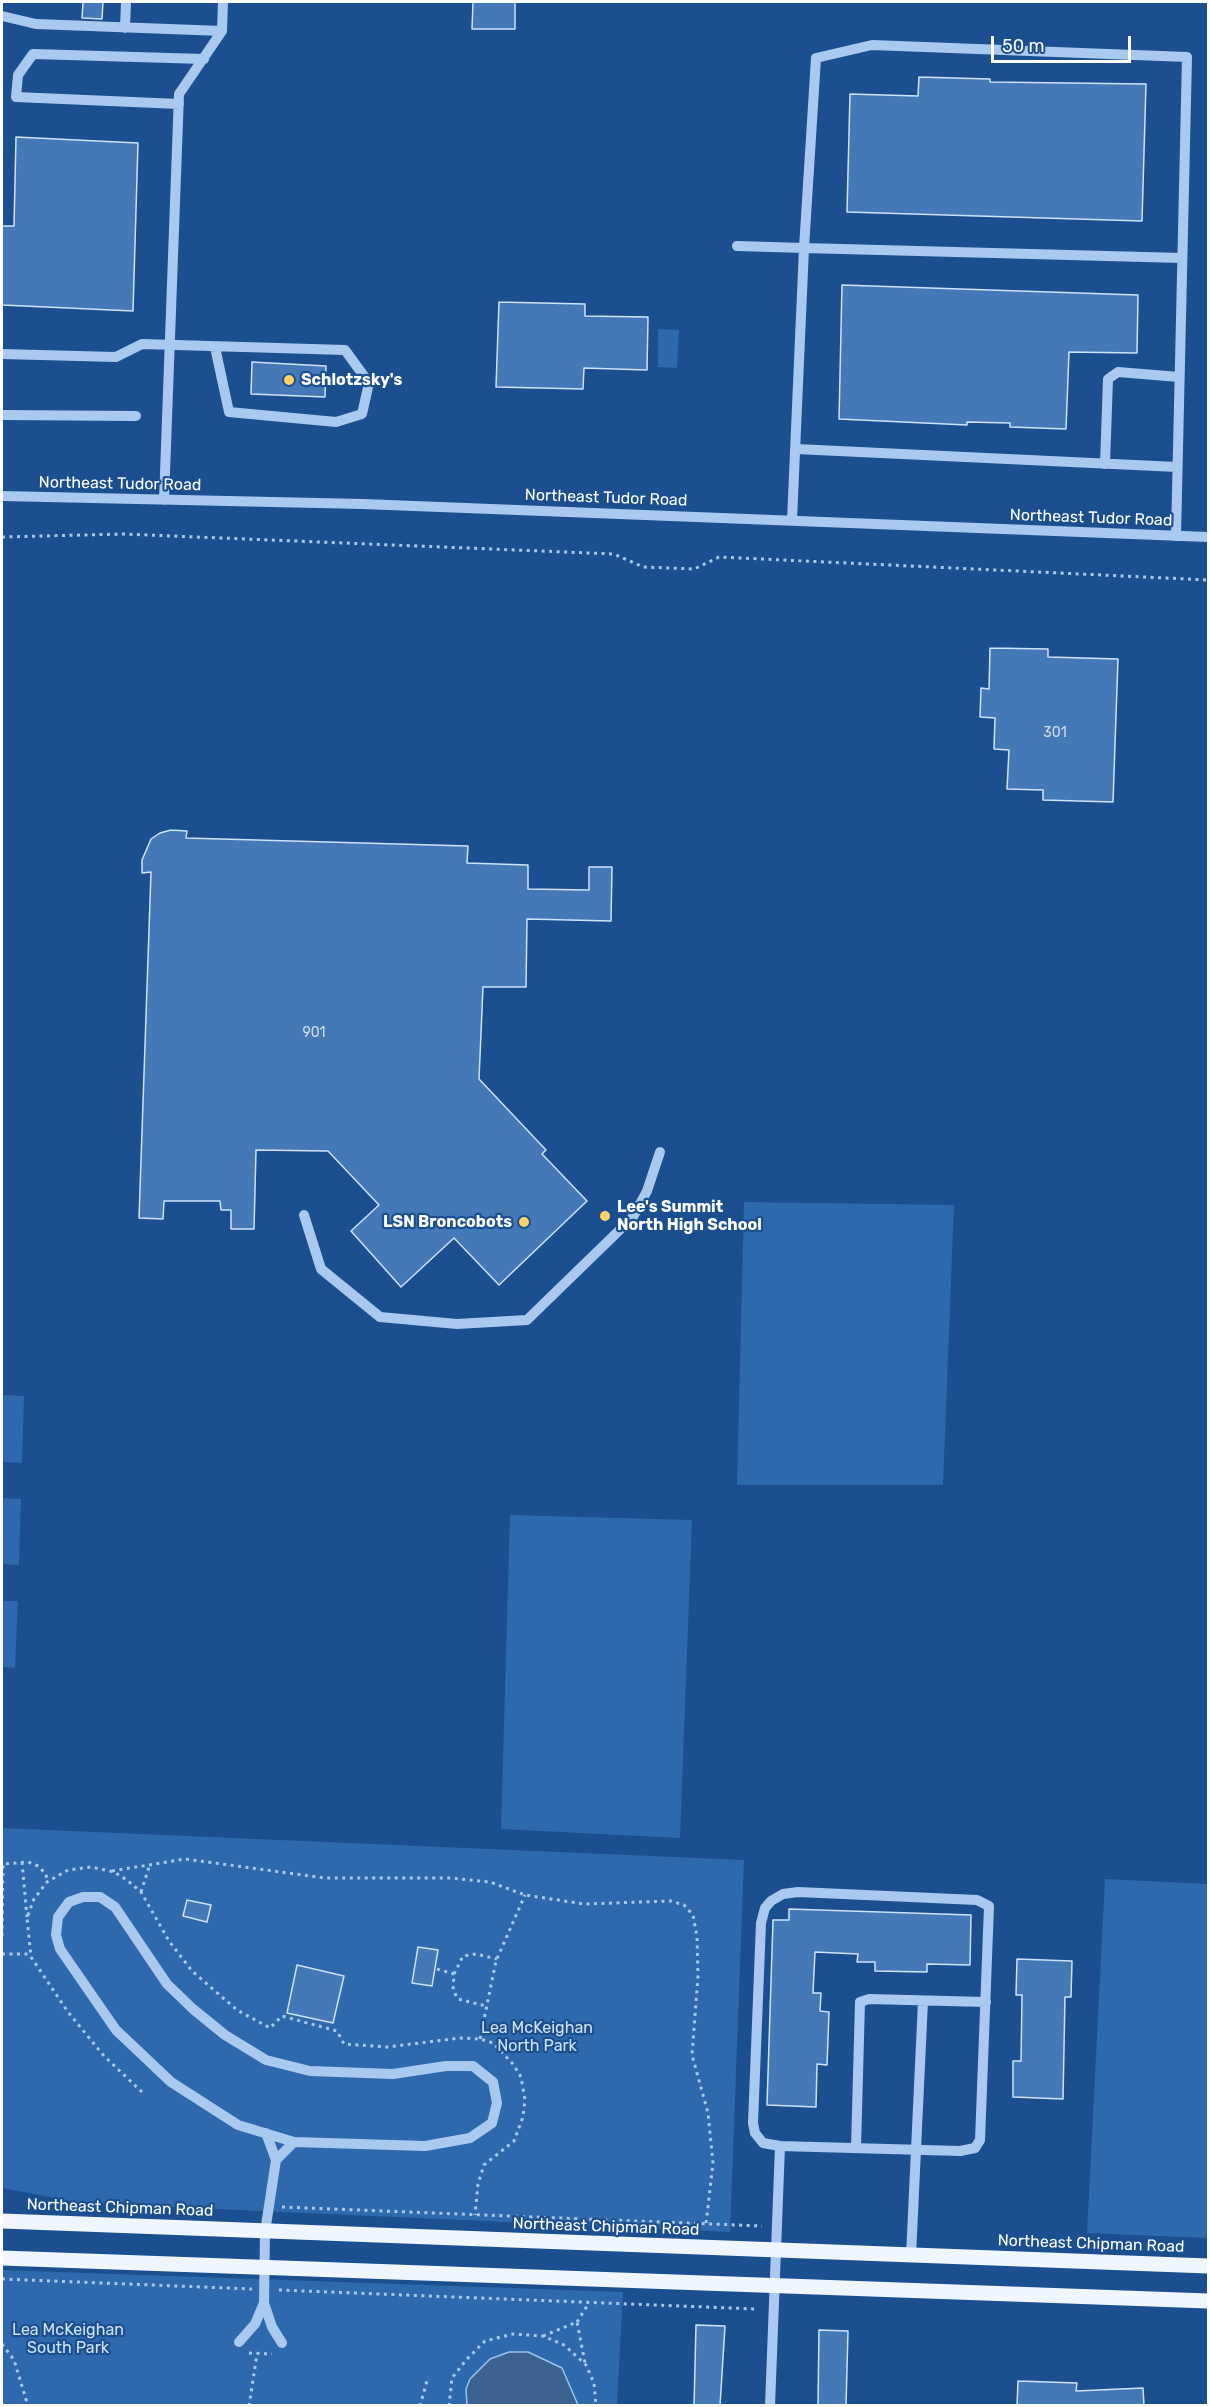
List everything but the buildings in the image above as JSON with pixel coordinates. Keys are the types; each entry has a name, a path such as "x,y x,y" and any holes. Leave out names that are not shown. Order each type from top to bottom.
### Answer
{"main road":[{"name":"Northeast Chipman Road","path":"2,2221 776,2252 1209,2266"},
{"path":"2,2258 1209,2301"}],"street":[{"path":"125,28 126,2"},
{"path":"164,500 168,346 180,94 222,31 223,2"},
{"path":"2,16 36,24 222,31"},
{"path":"792,520 804,248 816,58 872,45 1186,57 1176,536"},
{"path":"179,104 16,97 18,75 33,54 204,59"},
{"path":"737,246 1182,258"},
{"path":"2,354 116,357 142,344 345,350 369,382 362,414 336,422 229,412 215,347"},
{"path":"1105,464 1108,379 1118,372 1179,377"},
{"path":"2,416 136,416"},
{"path":"796,449 1177,467"},
{"name":"Northeast Tudor Road","path":"2,496 792,520 1209,537"},
{"path":"304,1215 321,1269 380,1317 457,1324 527,1320 633,1218 647,1191 660,1152"},
{"path":"798,1892 977,1900 989,1906 980,2140 975,2148 960,2151 780,2146 763,2143 755,2133 753,2123 761,1923 765,1908 771,1901 783,1894 798,1892"},
{"path":"83,1897 100,1897 115,1907 176,1992 225,2035 266,2060 310,2071 393,2074 446,2066 473,2066 493,2082 497,2103 492,2123 470,2138 425,2146 294,2142 238,2125 171,2082 116,2030 60,1949 56,1935 58,1917 69,1902 83,1897"},
{"path":"856,2148 860,2002 869,1999 986,2002"},
{"path":"911,2256 923,2001"},
{"path":"238,2347 255,2324 264,2303 266,2290 265,2232 276,2160 266,2133"},
{"path":"276,2160 294,2142"},
{"path":"770,2406 780,2146"},
{"path":"264,2303 281,2349"}],"path":[{"path":"2,537 123,534 614,554 643,567 694,568 719,557 1209,580"},
{"path":"110,1871 184,1859 325,1878 451,1878 490,1882 525,1895 584,1904 671,1901 684,1905 693,1914 697,1937 698,1976 692,2055 708,2113 713,2163 706,2224"},
{"path":"2,1936 3,1864 22,1862 38,1866 46,1874 47,1882"},
{"path":"22,1862 30,1954 68,2012 104,2056 142,2092"},
{"path":"141,1892 150,1864"},
{"path":"27,1922 34,1899 47,1882 68,1870 91,1867 110,1871 128,1880 141,1892 169,1941 192,1971 237,2010 270,2028 282,2016 337,2031 344,2044 387,2047 460,2038 480,2039 497,1959 525,1895"},
{"path":"2,1954 30,1954"},
{"path":"486,2006 458,2000 453,1990 454,1974 463,1956 476,1954 497,1959"},
{"path":"436,1969 454,1974"},
{"path":"280,2207 762,2226"},
{"path":"2,2279 755,2309"},
{"path":"543,2336 577,2322 589,2302"},
{"path":"577,2322 586,2366 594,2384 596,2406"},
{"path":"449,2406 452,2378 485,2341 513,2334 543,2336 564,2345 586,2366"},
{"path":"2,2344 14,2360 28,2406"},
{"path":"238,2347 257,2353 281,2349"},
{"path":"249,2406 257,2353"},
{"path":"420,2406 428,2377"}],"green space":[{"path":"658,329 679,330 677,368 658,367"},
{"path":"744,1202 954,1205 943,1485 737,1485"},
{"path":"2,1395 24,1396 22,1463 2,1462"},
{"path":"2,1498 21,1499 19,1565 2,1564"},
{"path":"510,1515 692,1520 680,1838 501,1829"},
{"path":"2,1601 18,1601 15,1668 2,1667"},
{"name":"Lea McKeighan North Park","path":"2,1828 744,1860 730,2232 83,2203 2,2188"},
{"path":"1105,1879 1208,1884 1208,2238 1087,2233"},
{"name":"Lea McKeighan South Park","path":"2,2270 623,2292 617,2405 2,2406"}],"shaded area":[{"path":"509,2352 528,2352 562,2368 578,2405 467,2405 466,2389 470,2379 490,2359"}],"place":[{"name":"Schlotzsky's","path":"289,380"},
{"name":"Lee's Summit North High School","path":"605,1216"},
{"name":"LSN Broncobots","path":"524,1222"}]}
